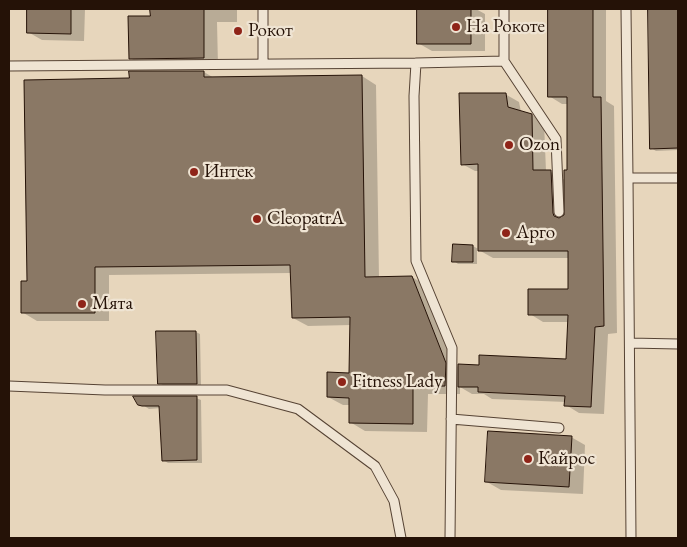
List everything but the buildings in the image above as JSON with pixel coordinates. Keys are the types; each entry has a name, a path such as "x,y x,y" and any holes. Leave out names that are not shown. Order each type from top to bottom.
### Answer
{"lane":[{"path":"263,9 263,64"},
{"path":"504,9 504,61 556,139 560,212"},
{"path":"626,9 631,538"},
{"path":"9,66 504,61"},
{"path":"416,63 414,96 416,261 452,348 450,538"},
{"path":"628,178 678,178"},
{"path":"630,343 678,344"},
{"path":"9,386 105,390 227,390 298,409 375,466 394,501 401,538"},
{"path":"451,419 559,428"}],"place":[{"name":"На Рокоте","path":"456,27"},
{"name":"Рокот","path":"238,31"},
{"name":"Ozon","path":"509,145"},
{"name":"Интек","path":"194,172"},
{"name":"CleopatrA","path":"257,219"},
{"name":"Арго","path":"506,233"},
{"name":"Мята","path":"82,304"},
{"name":"Fitness Lady","path":"342,382"},
{"name":"Кайрос","path":"528,459"}]}
